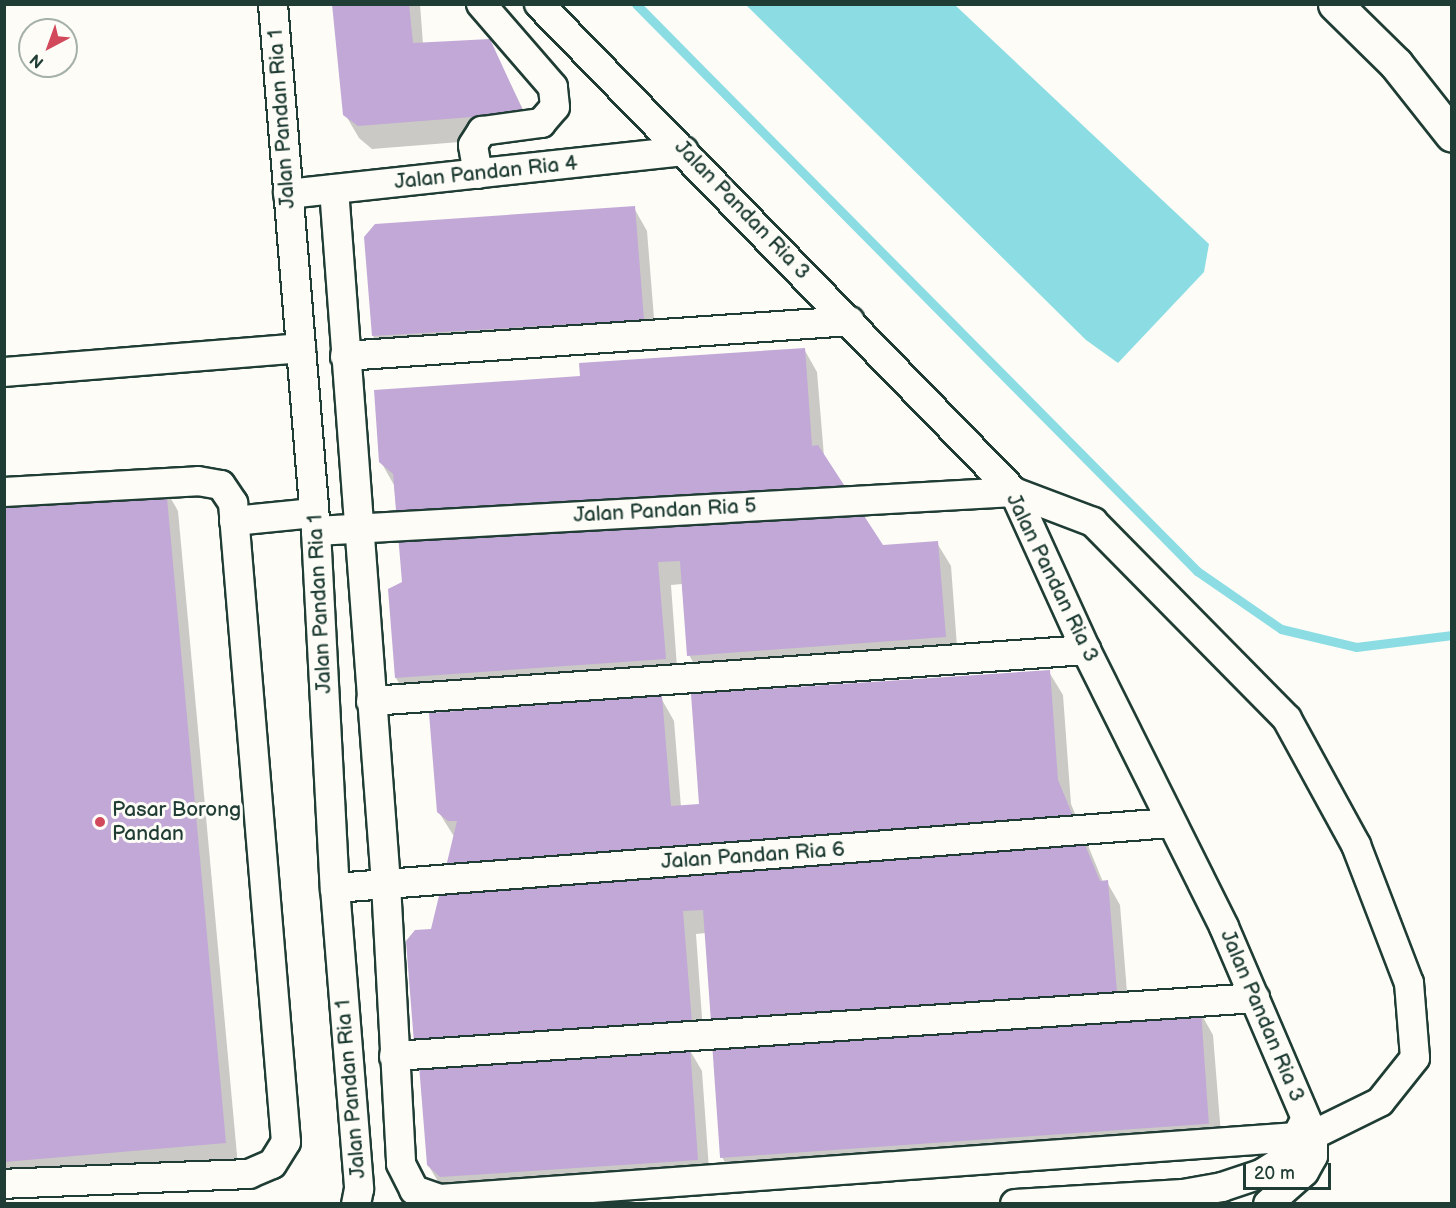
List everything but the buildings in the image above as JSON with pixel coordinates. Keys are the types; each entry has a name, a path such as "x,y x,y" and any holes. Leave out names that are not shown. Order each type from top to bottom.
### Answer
{"highway":[{"path":"1335,4 1396,64 1452,135"}],"street":[{"name":"Jalan Pandan Ria 1","path":"273,4 315,522 335,888 360,1199"},
{"path":"478,174 473,145 482,131 541,123 555,107 553,87 481,4"},
{"name":"Jalan Pandan Ria 3","path":"539,4 1014,492 1086,650 1255,998 1305,1130"},
{"name":"Jalan Pandan Ria 4","path":"288,194 684,151"},
{"path":"334,189 386,884 401,1164 414,1190 440,1199 546,1197 1305,1130 1380,1102 1415,1058 1409,983 1356,845 1287,719 1093,522 1014,492"},
{"path":"345,356 850,321"},
{"path":"4,372 302,348"},
{"path":"4,492 198,481 221,485 233,503 286,1142 272,1164 249,1174 4,1184"},
{"name":"Jalan Pandan Ria 5","path":"234,521 315,522 359,527 1014,492"},
{"path":"371,700 1086,650"},
{"name":"Jalan Pandan Ria 6","path":"335,888 1170,823"},
{"path":"394,1056 1255,998"},
{"path":"1015,1203 1183,1194 1222,1187 1261,1174 1285,1159 1305,1130"},
{"path":"1268,1203 1304,1172 1313,1156 1305,1130"}],"water":[{"path":"746,5 955,5 1209,244 1204,272 1118,363 1086,340"}],"waterway":[{"path":"636,4 1197,571 1281,629 1356,647 1452,635"}],"place":[{"name":"Pasar Borong Pandan","path":"100,822"}]}
